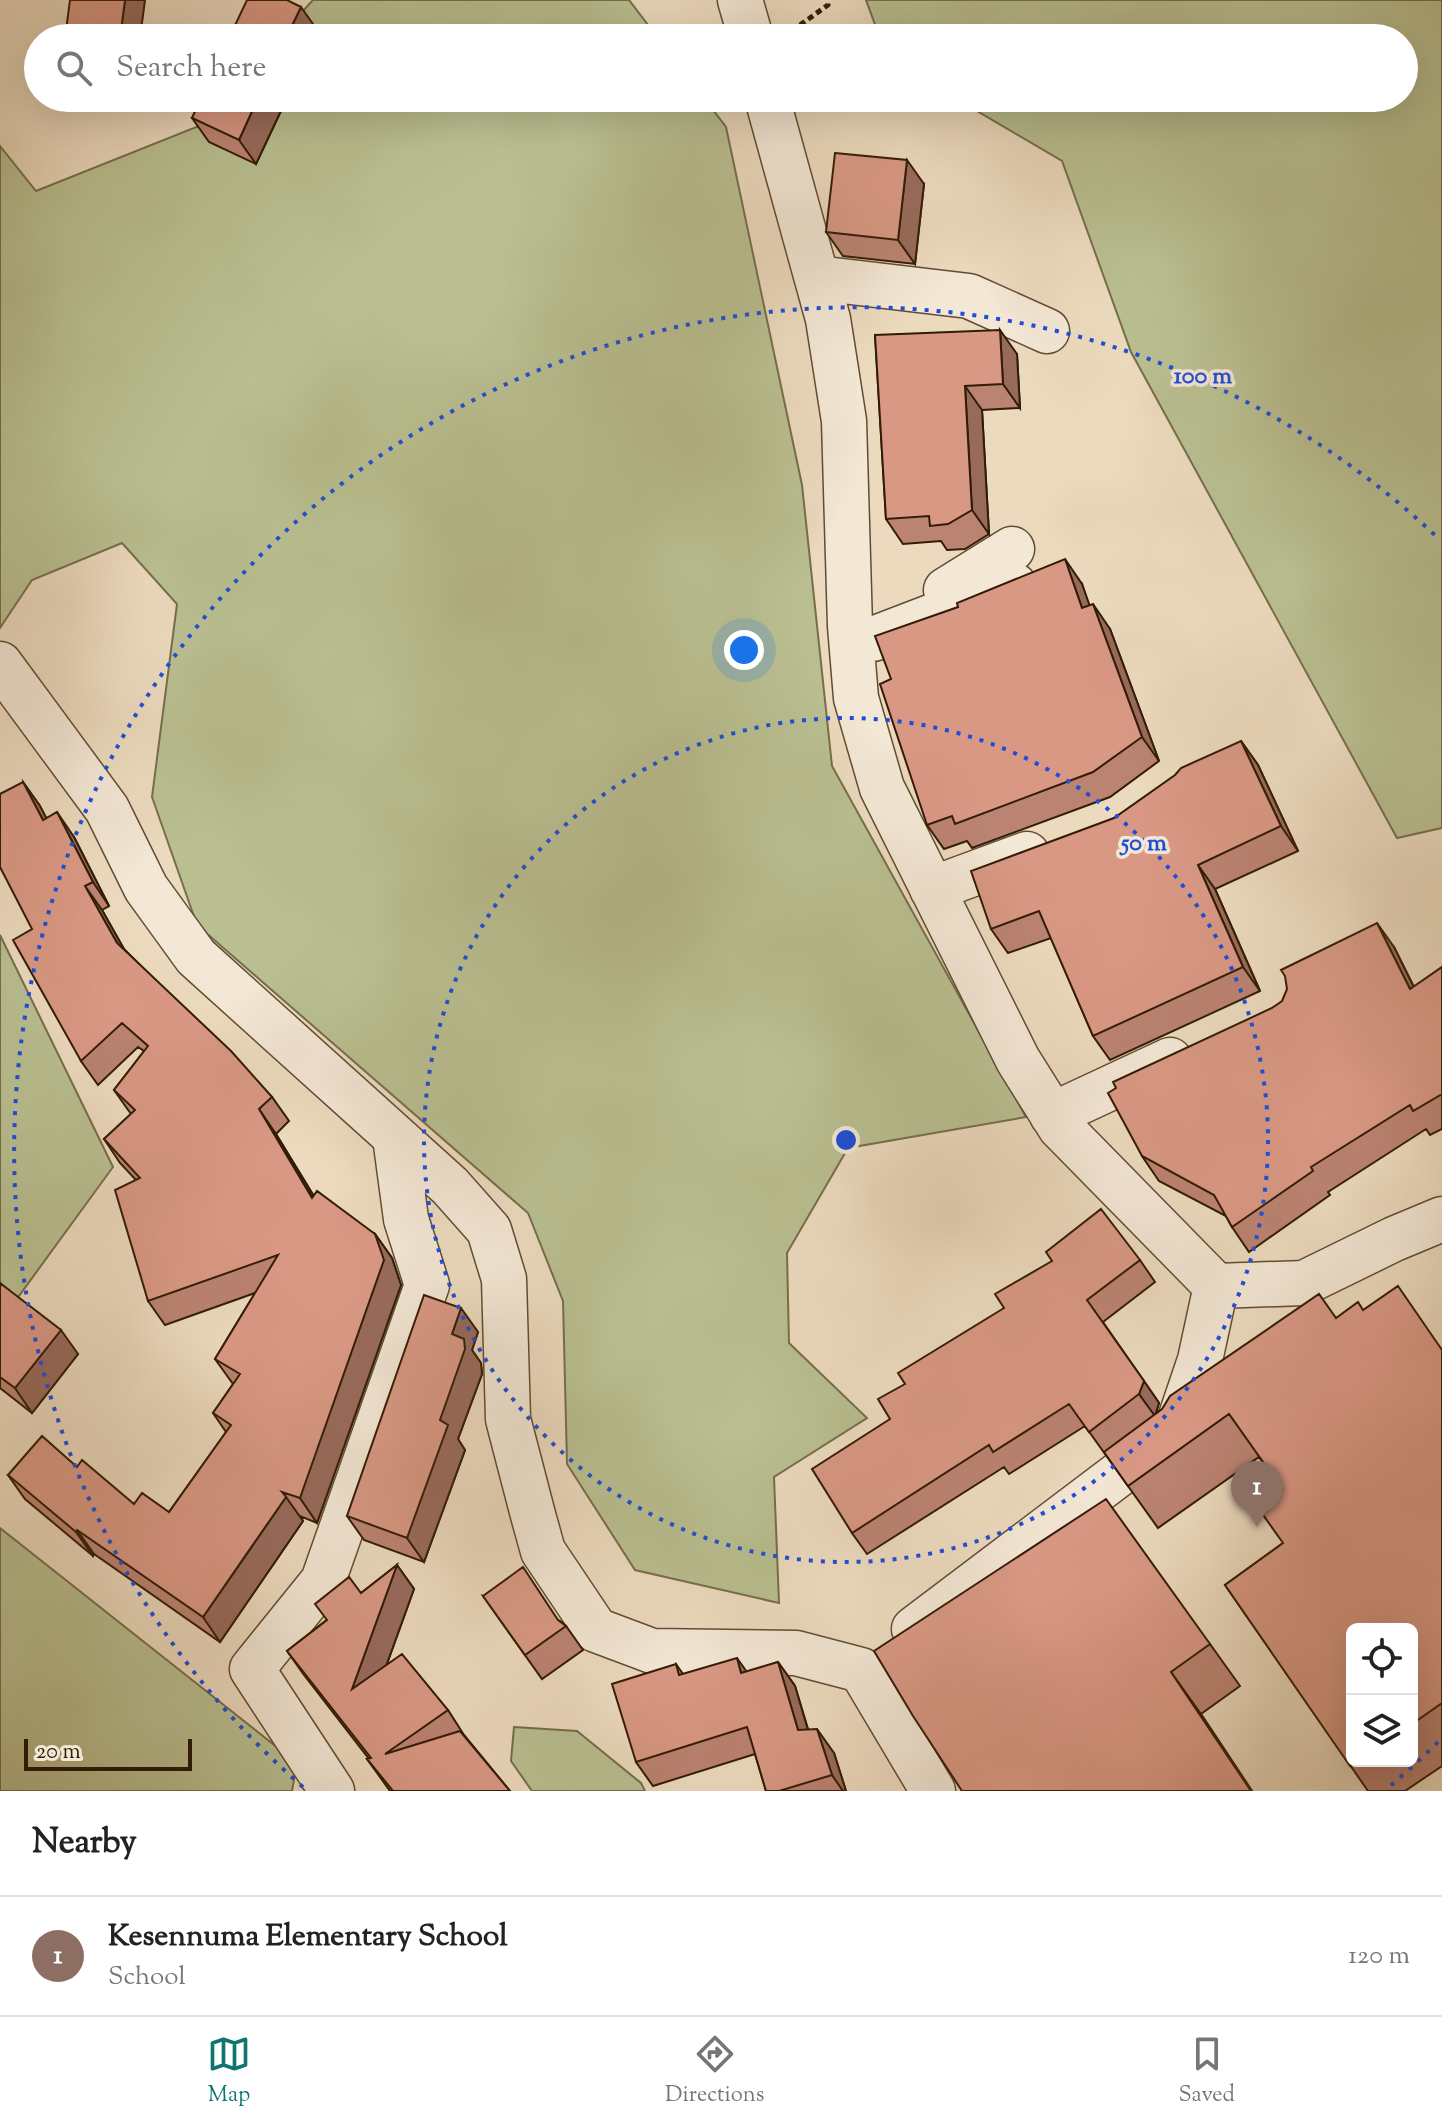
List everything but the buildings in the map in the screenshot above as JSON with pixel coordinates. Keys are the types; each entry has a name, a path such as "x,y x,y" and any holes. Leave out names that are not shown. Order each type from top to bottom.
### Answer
{"street":[{"path":"740,0 747,24"},
{"path":"771,112 828,319 844,421 846,541 856,698 882,788 1018,1060 1060,1127 1216,1286 1304,1283 1442,1219"},
{"path":"817,278 969,296 1047,331"},
{"path":"852,647 1012,549"},
{"path":"852,647 1052,570"},
{"path":"0,664 107,809 146,888 196,957 450,1186 489,1230 504,1279 508,1419 543,1551 596,1630 652,1651 796,1653 861,1670 933,1791"},
{"path":"932,889 1063,840"},
{"path":"1052,1115 1208,1043"},
{"path":"332,1791 252,1669 323,1581 427,1285 406,1219 395,1137"},
{"path":"861,1670 1176,1431 1200,1360 1216,1286"}],"green space":[{"path":"313,0 629,0 647,24 291,24"},
{"path":"866,0 1442,0 1442,828 1397,838 1131,352 1062,161 979,112 1418,112 1418,24 875,24"},
{"path":"212,112 715,112 726,127 802,485 832,766 1026,1117 848,1148 787,1253 789,1343 867,1418 774,1477 779,1603 635,1570 567,1464 563,1301 528,1213 197,925 152,797 177,604 122,543 32,580 0,628 0,146 36,191 199,126"},
{"path":"0,935 113,1167 0,1322"},
{"path":"0,1528 297,1763 292,1791 0,1791"},
{"path":"514,1727 577,1731 641,1783 645,1791 532,1791 511,1761"}],"place":[{"name":"Kesennuma Elementary School","path":"1257,1527"}]}
